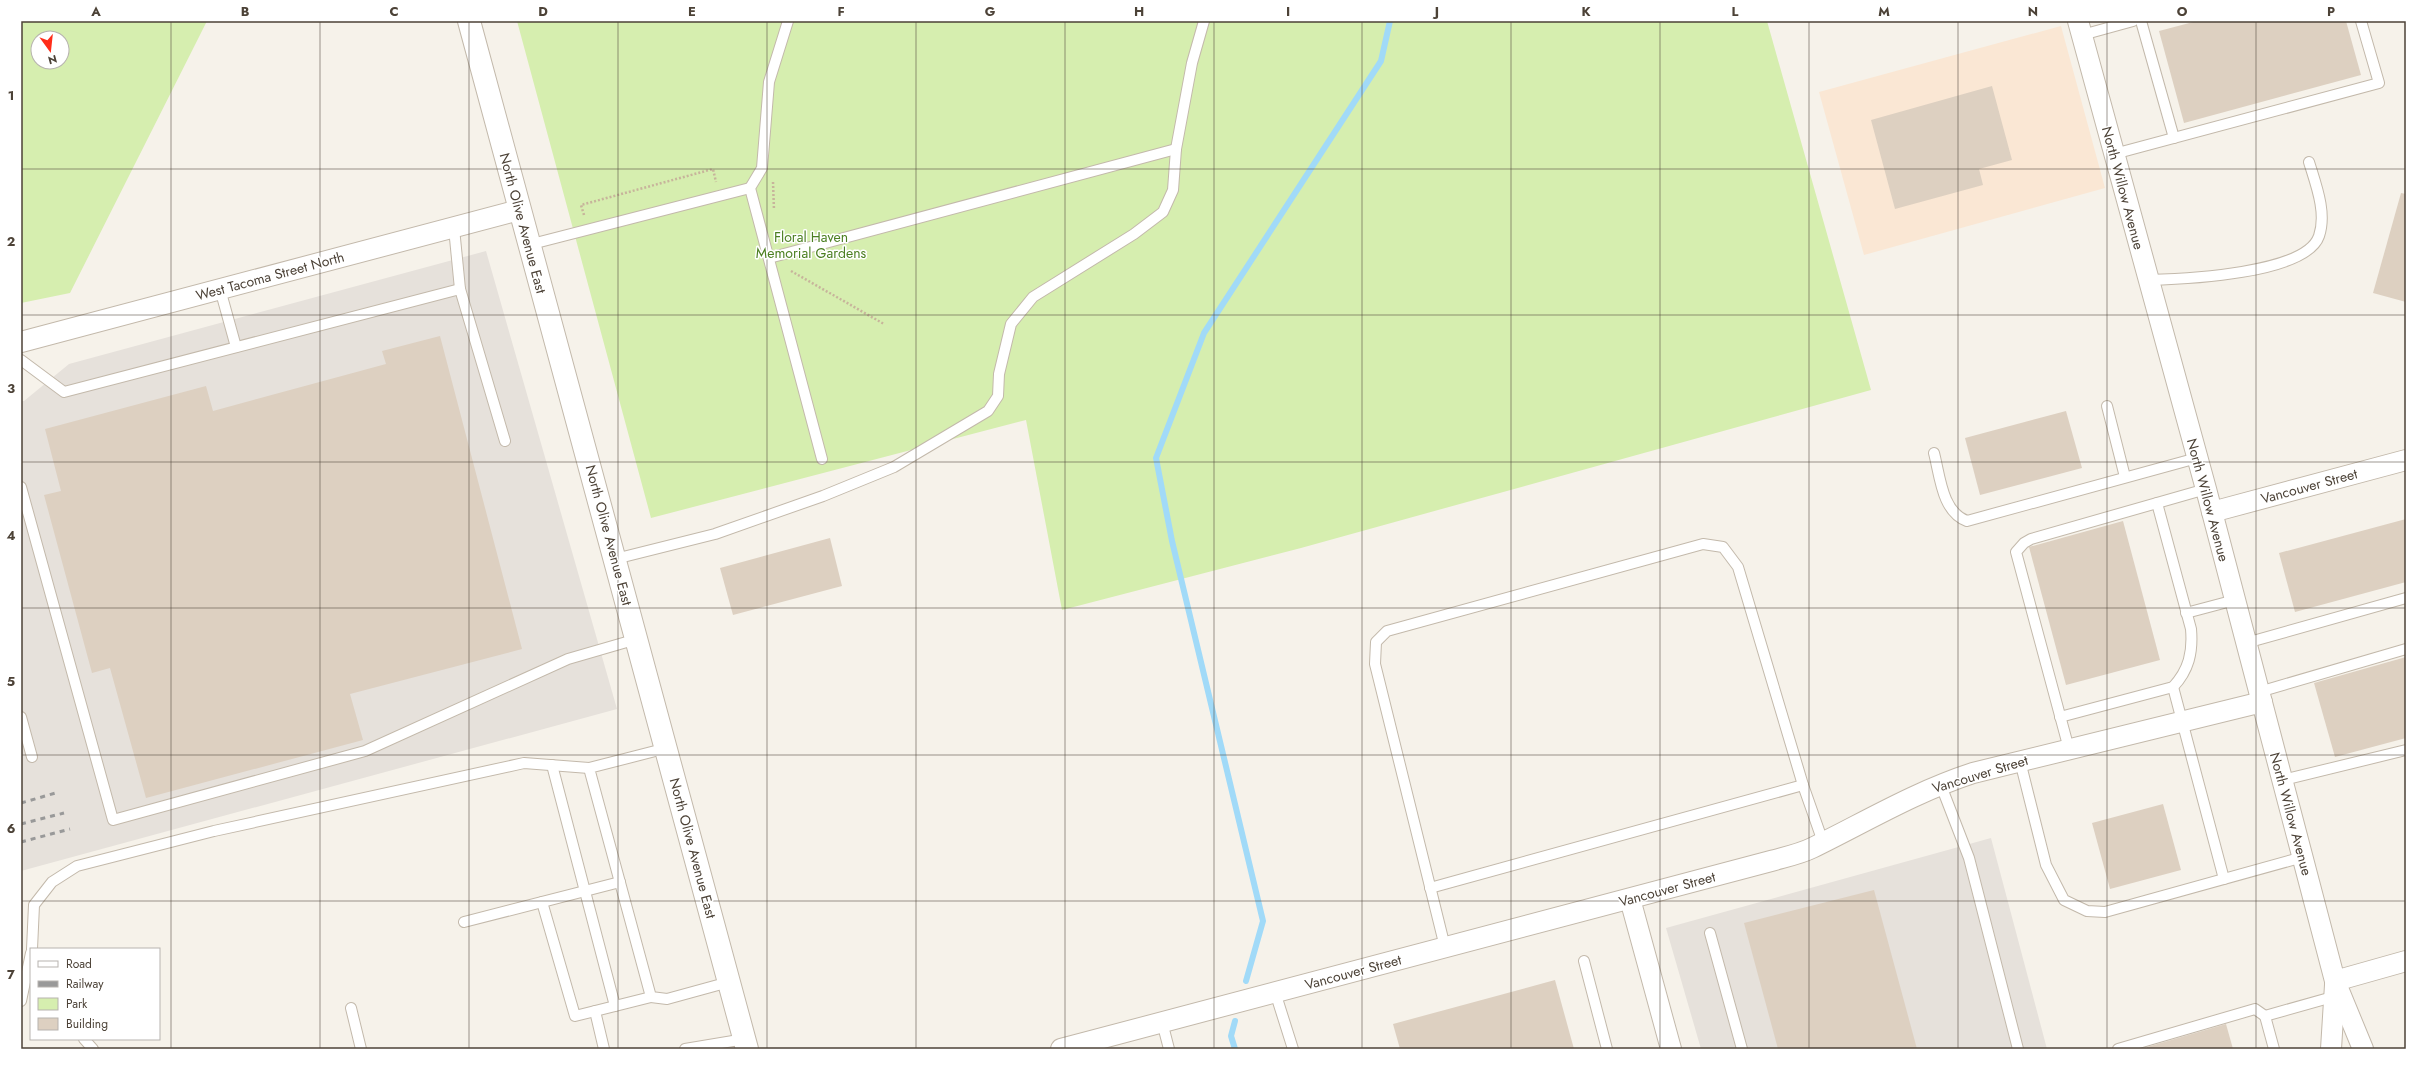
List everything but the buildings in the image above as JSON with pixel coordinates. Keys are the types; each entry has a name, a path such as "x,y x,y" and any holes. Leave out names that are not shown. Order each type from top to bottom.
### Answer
{"street":[{"name":"North Olive Avenue East","path":"469,21 528,245 667,748 746,1044"},
{"name":"North Willow Avenue","path":"2080,28 2206,489 2337,991 2363,1049"},
{"name":"West Tacoma Street North","path":"21,342 519,210"},
{"name":"Vancouver Street","path":"2212,512 2406,460"},
{"name":"Vancouver Street","path":"1061,1049 1771,861 1811,849 1897,803 1940,783 2020,761 2182,721 2260,696"},
{"path":"1630,898 1671,1049"},
{"path":"2337,991 2406,961"},
{"name":"North Willow Avenue","path":"2331,1049 2337,991"}],"lane":[{"path":"528,245 750,188 762,168 769,82 788,21"},
{"path":"615,559 715,534 823,496 894,467 988,411 998,396 998,374 1011,324 1033,297 1134,234 1163,212 1173,190 1176,149 1192,63 1204,21"},
{"path":"2080,28 2133,21"},
{"path":"2141,21 2174,138"},
{"path":"2114,154 2379,83 2361,21"},
{"path":"769,258 1176,149"},
{"path":"2149,280 2222,276 2288,261 2303,255 2318,238 2321,226 2321,208 2309,162"},
{"path":"750,188 822,459"},
{"path":"454,228 460,289 505,441"},
{"path":"220,289 236,347"},
{"path":"21,360 64,392 460,289"},
{"path":"2107,406 2125,477"},
{"path":"1934,453 1949,506 1957,517 1967,521 2197,458"},
{"path":"21,487 113,820 365,751 568,659 637,639"},
{"path":"2069,749 2016,552 2024,543 2031,539 2206,489"},
{"path":"2060,717 2173,687 2180,680 2190,657 2191,629 2157,503"},
{"path":"1445,947 1375,664 1376,642 1387,631 1432,618 1703,544 1723,547 1738,567 1803,785 1823,842"},
{"path":"2246,643 2406,598"},
{"path":"2186,613 2235,600"},
{"path":"2260,696 2406,649"},
{"path":"2173,687 2224,879"},
{"path":"21,717 32,757"},
{"path":"32,948 34,905 52,882 77,866 214,832 524,763 589,768 667,748"},
{"path":"2283,780 2406,750"},
{"path":"2020,761 2046,865 2064,900 2087,911 2105,912 2303,857"},
{"path":"552,765 615,1006"},
{"path":"589,768 651,997"},
{"path":"1940,783 1969,858 2018,1049"},
{"path":"1430,888 1803,785"},
{"path":"464,922 586,892 620,882"},
{"path":"542,902 575,1016 651,997 667,999 730,982"},
{"path":"1710,933 1742,1049"},
{"path":"1584,961 1607,1049"},
{"path":"21,1001 29,979 30,966"},
{"path":"2265,1016 2337,991"},
{"path":"1275,992 1293,1049"},
{"path":"351,1008 361,1049"},
{"path":"2118,1049 2255,1009 2265,1016 2274,1049"},
{"path":"595,1011 604,1049"},
{"path":"1162,1022 1169,1049"},
{"path":"85,1040 93,1049"},
{"path":"686,1049 746,1044"}],"path":[{"path":"585,218 581,205 713,169 716,182 720,186"},
{"path":"773,180 774,217"},
{"path":"785,276 796,266"},
{"path":"791,270 884,324"}],"shaded area":[{"path":"2061,26 2105,188 1864,255 1819,92"},
{"path":"486,251 617,709 21,871 21,401 24,401 69,364"},
{"path":"1991,838 2047,1049 1701,1049 1666,928"}],"green space":[{"path":"21,21 207,21 70,293 21,303"},
{"name":"Floral Haven Memorial Gardens","path":"517,21 1767,21 1871,390 1301,548 1062,610 1026,420 651,518"}],"waterway":[{"path":"1246,981 1263,921 1172,541 1156,458 1204,333 1381,61 1390,21"},
{"path":"1235,1021 1231,1036 1235,1049"}],"railway":[{"path":"21,803 59,792"},
{"path":"21,824 64,813"},
{"path":"21,842 70,829"}]}
